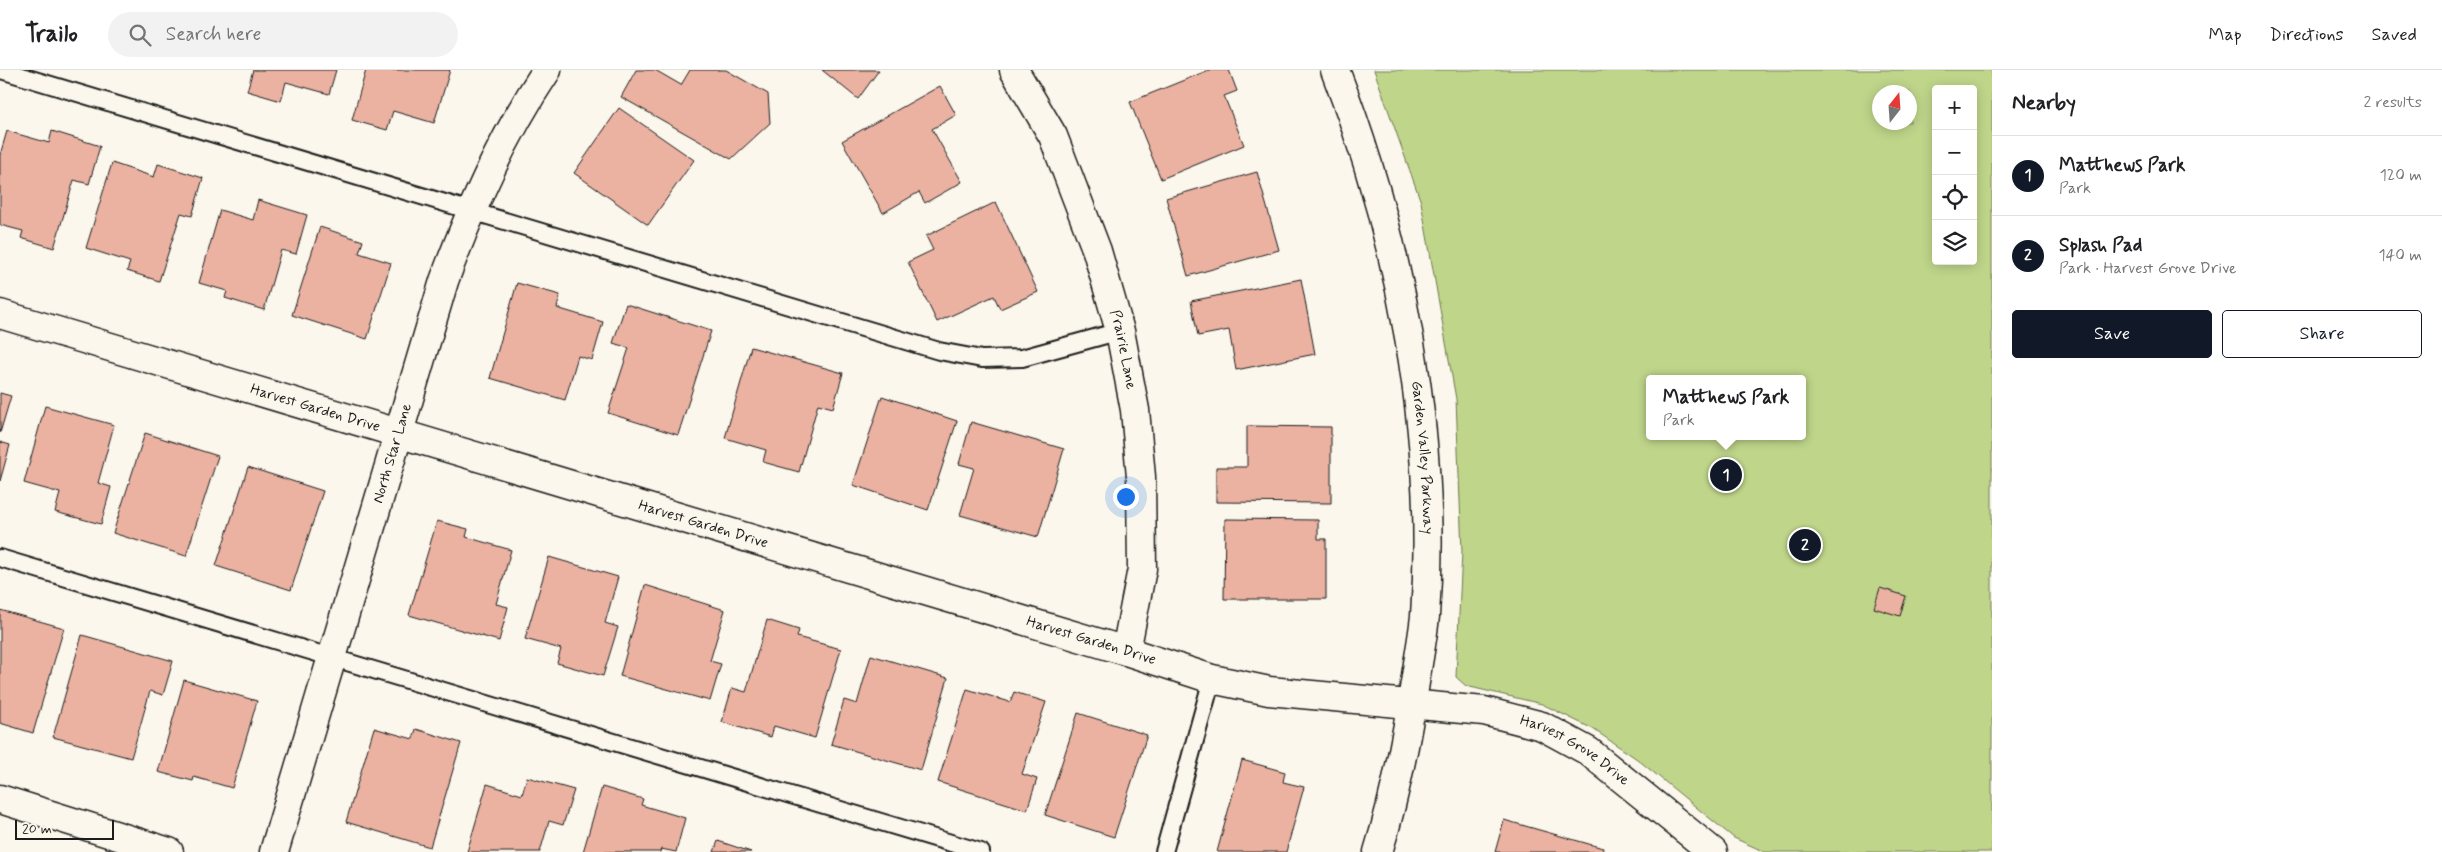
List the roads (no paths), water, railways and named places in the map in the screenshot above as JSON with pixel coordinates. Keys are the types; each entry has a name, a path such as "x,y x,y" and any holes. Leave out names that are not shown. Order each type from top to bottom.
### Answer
{"street":[{"name":"North Star Lane","path":"274,852 334,657 444,281 471,211 499,150 547,70"},
{"name":"Prairie Lane","path":"1014,70 1053,136 1097,251 1120,331 1135,410 1141,477 1142,569 1126,651"},
{"name":"Garden Valley Parkway","path":"1335,70 1383,211 1402,301 1420,425 1428,551 1425,618 1412,704 1402,764 1378,852"},
{"name":"Harvest Garden Drive","path":"0,314 400,432 1126,651 1212,679 1278,692 1412,704"},
{"name":"Harvest Grove Drive","path":"1412,704 1484,711 1542,726 1588,751 1712,852"},
{"path":"0,799 169,852"}],"lane":[{"path":"0,70 939,351 982,359 1022,358 1120,331"},
{"path":"0,558 981,852"},
{"path":"1164,852 1212,679"}],"place":[{"name":"Matthews Park","path":"1726,475"},
{"name":"Splash Pad","path":"1805,545"}]}
